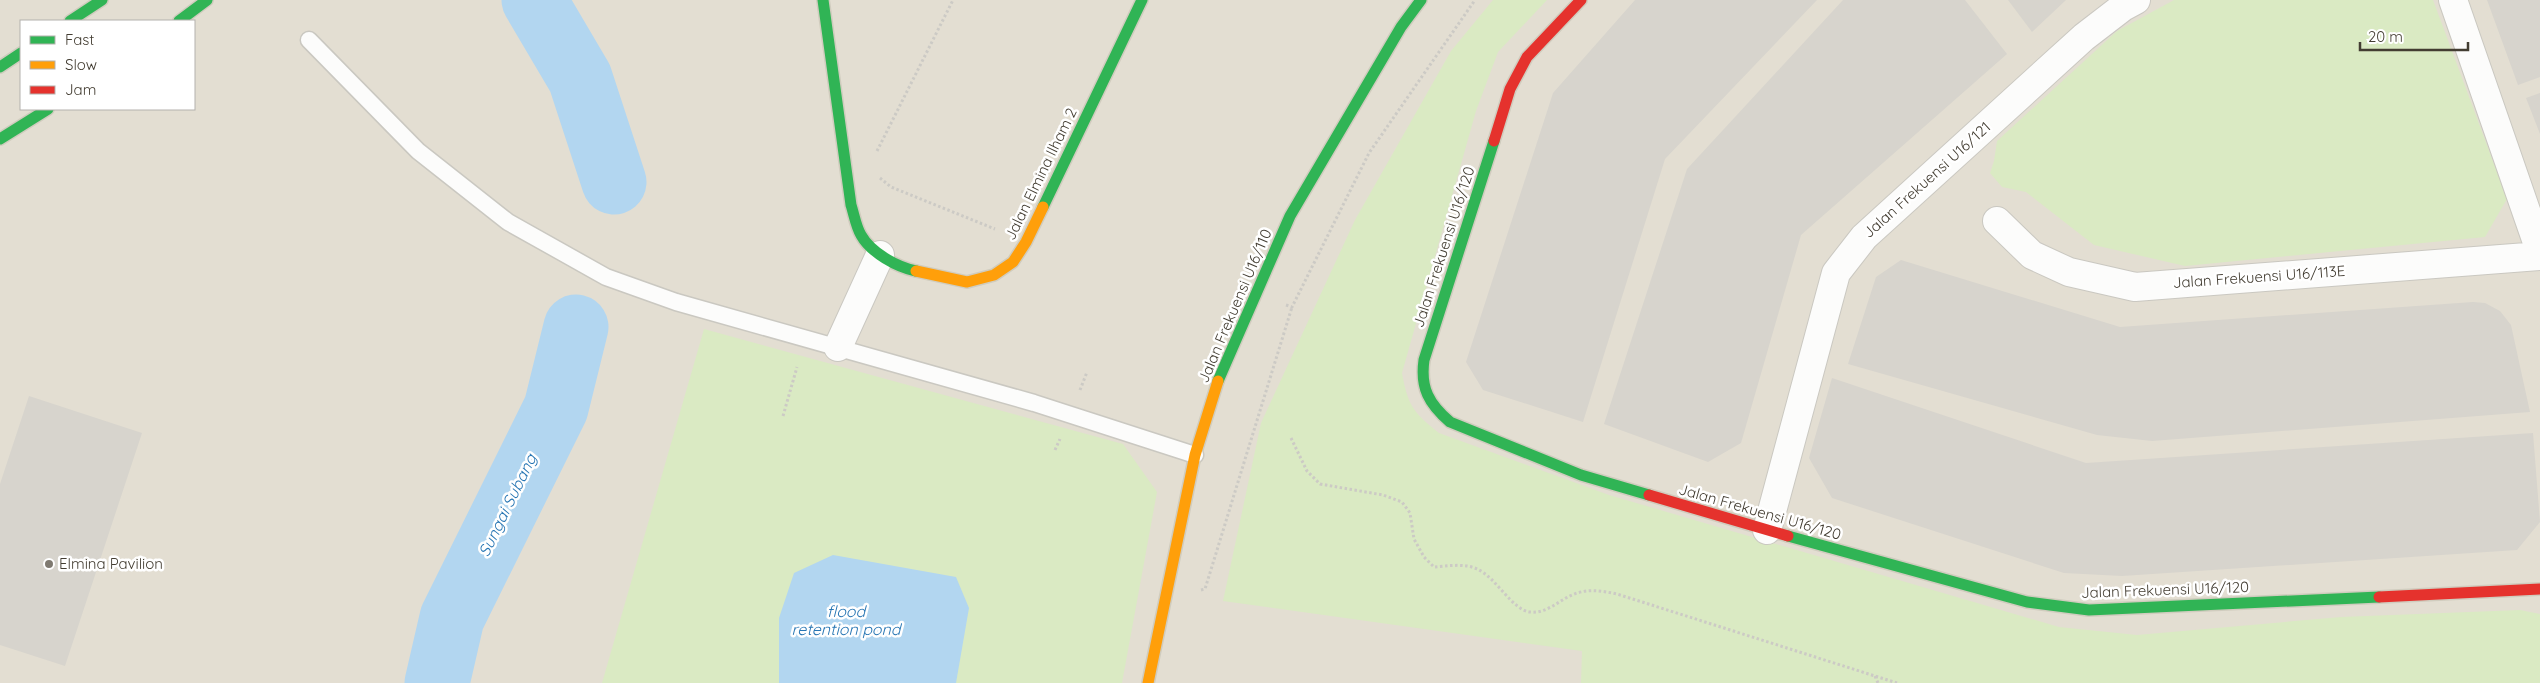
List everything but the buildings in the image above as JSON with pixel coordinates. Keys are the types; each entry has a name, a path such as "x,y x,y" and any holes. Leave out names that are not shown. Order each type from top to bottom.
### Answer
{"street":[{"path":"72,20 102,0"},
{"path":"180,20 207,0"},
{"name":"Jalan Elmina Ilham 2","path":"823,0 851,205 861,236 880,256 907,269 967,282 994,276 1012,262 1026,242 1142,0"},
{"name":"Jalan Frekuensi U16/110","path":"1148,683 1195,454 1222,367 1290,216 1401,27 1421,0"},
{"name":"Jalan Frekuensi U16/120","path":"1580,0 1527,57 1510,89 1427,351 1420,379 1427,397 1437,411 1450,422 1581,475 1767,530 2027,602 2089,610 2540,589"},
{"name":"Jalan Frekuensi U16/121","path":"1767,530 1836,273 1871,230 2084,37 2123,7 2136,0"},
{"path":"2453,0 2540,251"},
{"path":"0,67 20,54"},
{"path":"0,139 46,110"},
{"name":"Jalan Frekuensi U16/113E","path":"1997,221 2032,255 2069,272 2135,287 2540,256"},
{"path":"838,347 880,256"}],"lane":[{"path":"309,40 418,151 508,222 606,277 676,302 1034,403 1195,454"}],"path":[{"path":"876,153 952,0"},
{"path":"1167,585 1188,592 1205,589 1292,307 1369,153 1475,0"},
{"path":"877,172 880,178 891,187 1026,242"},
{"path":"1254,294 1292,307"},
{"path":"783,416 797,368"},
{"path":"1292,438 1308,471 1320,484 1383,494 1402,502 1410,513 1414,539 1424,557 1434,567 1476,568 1490,578 1521,609 1531,612 1545,610 1573,594 1595,590 1617,594 1897,683"},
{"path":"1875,676 1878,683"}],"shaded area":[{"path":"0,0 2540,0 2540,683 0,683"}],"green space":[{"path":"1493,0 1547,0 1498,52 1476,111 1402,373 1409,401 1413,408 1439,433 1609,495 2059,627 2137,635 2341,617 2520,610 2540,614 2540,683 1581,683 1582,651 1223,601 1261,423 1355,220 1451,51"},
{"path":"2174,0 2433,0 2507,199 2485,237 2185,266 2094,245 2026,192 2002,187 1990,173 1997,141 2117,31"},
{"path":"704,329 1123,444 1157,492 1122,683 602,683"}],"water":[{"name":"flood retention pond","path":"833,555 956,577 969,608 956,683 779,683 779,618 794,573"}],"waterway":[{"name":"Sungai Subang","path":"534,0 580,78 614,182"},
{"name":"Sungai Subang","path":"437,683 452,618 556,408 576,327"}],"traffic: fast":[{"path":"72,20 102,0"},
{"path":"180,20 207,0"},
{"path":"823,0 851,205 856,224 865,242 871,248 893,263 916,271"},
{"path":"1043,207 1142,0"},
{"path":"1218,381 1290,216 1401,27 1421,0"},
{"path":"0,67 20,54"},
{"path":"0,139 46,110"},
{"path":"1494,141 1424,360 1423,379 1431,402 1450,422 1581,475 1649,495"},
{"path":"1788,536 2027,602 2089,610 2379,597"}],"traffic: slow":[{"path":"916,271 967,282 994,275 1013,262 1026,242 1043,207"},
{"path":"1148,683 1195,455 1218,381"}],"traffic: jam":[{"path":"1494,141 1510,89 1527,57 1581,0"},
{"path":"1649,495 1788,536"},
{"path":"2379,597 2540,589"}],"place":[{"name":"Elmina Pavilion","path":"49,564"}]}
